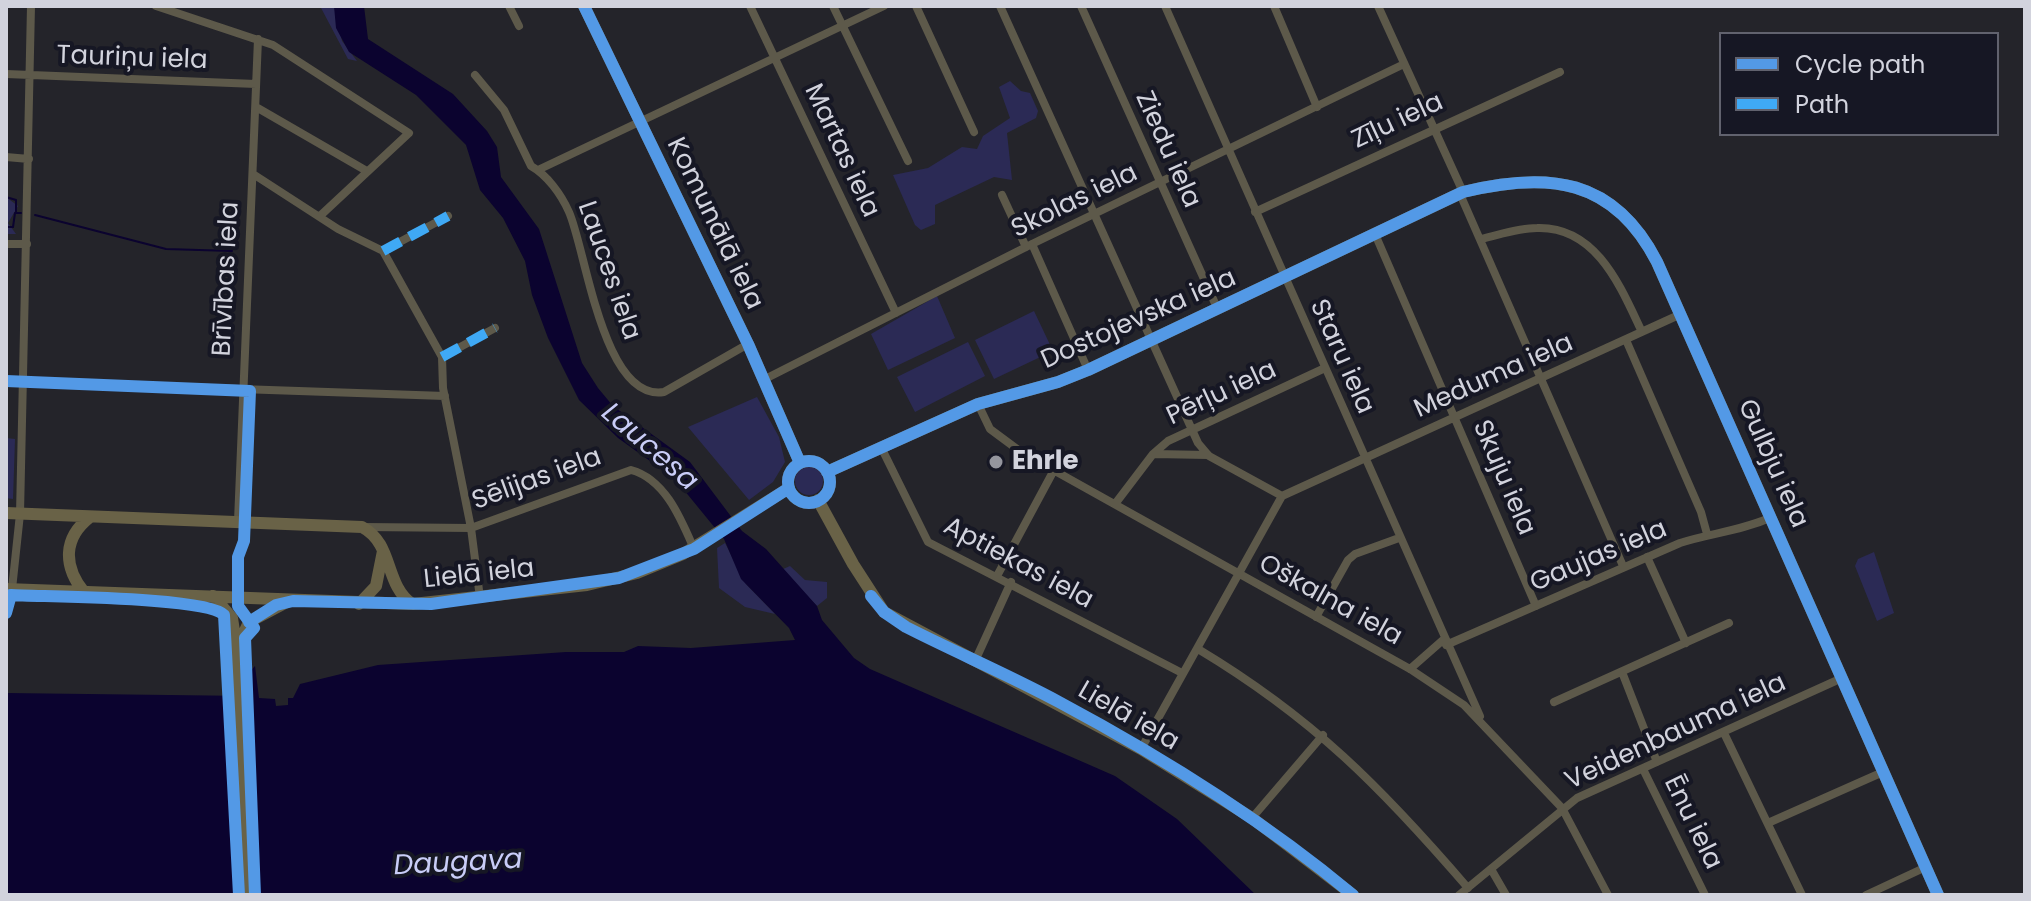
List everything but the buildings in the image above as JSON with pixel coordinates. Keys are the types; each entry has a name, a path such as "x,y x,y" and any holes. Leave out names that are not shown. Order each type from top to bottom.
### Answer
{"main road":[{"name":"Gulbju iela","path":"1462,193 1503,182 1532,180 1588,190 1616,206 1635,225 1681,314 1938,895"},
{"name":"Dostojevska iela","path":"827,472 978,404 1058,382 1088,370 1462,193"},
{"path":"813,461 827,472 830,485 818,500 797,499 789,488 789,476 800,463 813,461"},
{"name":"Lielā iela","path":"9,589 359,604 413,604 480,598 619,578 694,549 789,488"},
{"name":"Lielā iela","path":"818,500 871,596 884,612 906,627 1141,749 1252,818 1353,895"},
{"name":"Sēlijas iela","path":"13,513 362,527"},
{"path":"84,592 72,577 67,551 75,528 90,517"},
{"path":"362,527 374,533 394,585 399,594 413,604"},
{"path":"359,604 376,586 383,550"},
{"path":"213,596 232,618 237,651 247,895"},
{"path":"237,651 249,622 269,609 293,601"}],"street":[{"path":"6,613 27,244 31,6"},
{"path":"156,6 258,39 328,78 409,133 365,170 321,215"},
{"path":"509,6 519,26"},
{"name":"Komunālā iela","path":"584,6 765,379 800,463"},
{"name":"Martas iela","path":"750,6 896,313"},
{"path":"833,6 908,161"},
{"path":"540,169 884,6"},
{"path":"916,6 974,132"},
{"path":"1000,6 1191,429 1209,456"},
{"name":"Ziedu iela","path":"1081,6 1218,310"},
{"name":"Staru iela","path":"1165,6 1484,724"},
{"path":"1274,6 1317,107"},
{"path":"1378,6 1623,566"},
{"name":"Brīvības iela","path":"238,521 258,39"},
{"name":"Skolas iela","path":"765,379 1029,246 1404,64"},
{"name":"Zīļu iela","path":"1255,212 1432,128 1560,72"},
{"name":"Tauriņu iela","path":"6,74 256,84"},
{"name":"Lauces iela","path":"475,75 504,110 531,166 540,169 571,215 608,344 639,385 659,393 748,344"},
{"path":"256,107 365,170"},
{"path":"6,157 29,159"},
{"path":"253,174 321,215 338,229 383,251 442,357 445,396 471,528 480,598"},
{"path":"1002,195 1088,370"},
{"path":"383,251 448,216"},
{"path":"1481,239 1540,227 1583,243 1614,272 1642,332"},
{"name":"Skuju iela","path":"1375,234 1536,606"},
{"path":"6,244 27,244"},
{"name":"Meduma iela","path":"1282,496 1681,314"},
{"path":"442,357 495,328"},
{"path":"1626,340 1701,512 1707,534"},
{"name":"Pērļu iela","path":"1115,504 1153,454 1168,441 1325,368"},
{"path":"6,381 445,396"},
{"name":"Oškalna iela","path":"978,404 990,429 1054,470 1410,669 1451,695 1484,724 1562,808 1608,895"},
{"name":"Aptiekas iela","path":"881,447 928,542 1011,582 1182,673"},
{"path":"1141,749 1282,496 1209,456 1153,454"},
{"name":"Sēlijas iela","path":"362,527 471,528 631,470 646,476 669,501 683,522 694,549"},
{"path":"997,576 1054,470"},
{"name":"Gaujas iela","path":"1410,669 1445,642 1536,606 1623,566 1707,534 1728,533 1772,517"},
{"path":"1316,617 1342,568 1355,554 1399,538"},
{"path":"1647,557 1686,643"},
{"path":"975,661 1011,582"},
{"path":"1554,702 1729,623"},
{"path":"1198,649 1260,686 1323,735 1393,801 1468,888"},
{"path":"1622,672 1657,762"},
{"name":"Veidenbauma iela","path":"1459,895 1562,808 1842,678"},
{"path":"1724,733 1802,895"},
{"path":"1252,818 1323,735"},
{"name":"Ēnu iela","path":"1643,769 1705,895"},
{"path":"1768,823 1883,772"},
{"path":"1866,895 1926,867"},
{"path":"1491,869 1506,895"}],"shaded area":[{"path":"320,6 334,6 342,41 357,61 348,59"},
{"path":"1010,81 1021,91 1030,93 1038,111 1036,118 1007,133 1012,180 994,177 935,205 935,224 921,230 915,225 893,175 928,168 962,147 977,149 983,136 1010,118 999,87"},
{"path":"6,197 18,206 8,223 16,234 6,234"},
{"path":"937,296 955,338 888,370 871,334"},
{"path":"1034,311 1053,351 994,379 975,340"},
{"path":"968,342 985,376 915,412 897,377"},
{"path":"757,397 779,437 785,462 773,482 749,500 688,427"},
{"path":"6,438 15,439 13,499 6,498"},
{"path":"809,467 819,471 823,481 819,491 809,495 799,491 795,481 799,471"},
{"path":"725,543 746,584 775,614 745,607 719,588 717,548"},
{"path":"1874,552 1894,613 1877,621 1855,566 1858,559"},
{"path":"790,566 805,580 827,582 827,598 817,606 781,570"}],"water":[{"path":"334,6 364,6 368,39 453,94 487,131 497,147 501,177 539,229 582,363 598,388 613,406 690,462 742,531 766,549 817,606 822,620 854,658 870,669 1115,776 1177,819 1256,895 6,895 6,693 249,696 248,674 255,666 259,698 275,699 276,706 288,705 288,698 293,698 300,684 378,665 566,652 624,652 638,646 691,648 795,640 789,628 741,579 724,539 675,479 618,438 579,400 548,338 532,295 525,261 503,218 480,190 466,145 416,95 349,52 336,28"}],"pier":[{"path":"247,669 256,895 237,895 229,694 246,692"}],"waterway":[{"path":"6,197 16,200 16,212"},
{"path":"6,227 13,227 15,213 21,213"},
{"path":"35,215 166,249 232,251"}],"marked path":[{"path":"383,251 448,216"},
{"path":"442,357 495,328"}],"cycle path":[{"path":"584,6 748,344 800,463"},
{"path":"827,472 978,404 1058,382 1088,370 1463,192 1523,182 1576,188 1599,197 1620,213 1640,234 1657,262 1938,895"},
{"path":"6,381 250,391 244,541 238,557 238,606 254,628 245,638 255,895"},
{"path":"809,461 824,467 830,482 824,497 809,503 794,497 788,482 794,467 809,461"},
{"path":"249,622 276,605 293,601 431,604 619,578 694,549 789,488"},
{"path":"6,613 11,595 159,601 212,609 224,615 239,895"},
{"path":"871,596 884,612 906,627 1040,692 1174,767 1248,815 1353,895"}],"place":[{"name":"Ehrle","path":"996,462"}],"water label":[{"name":"Laucesa","path":"649,448"},
{"name":"Daugava","path":"458,864"}]}
